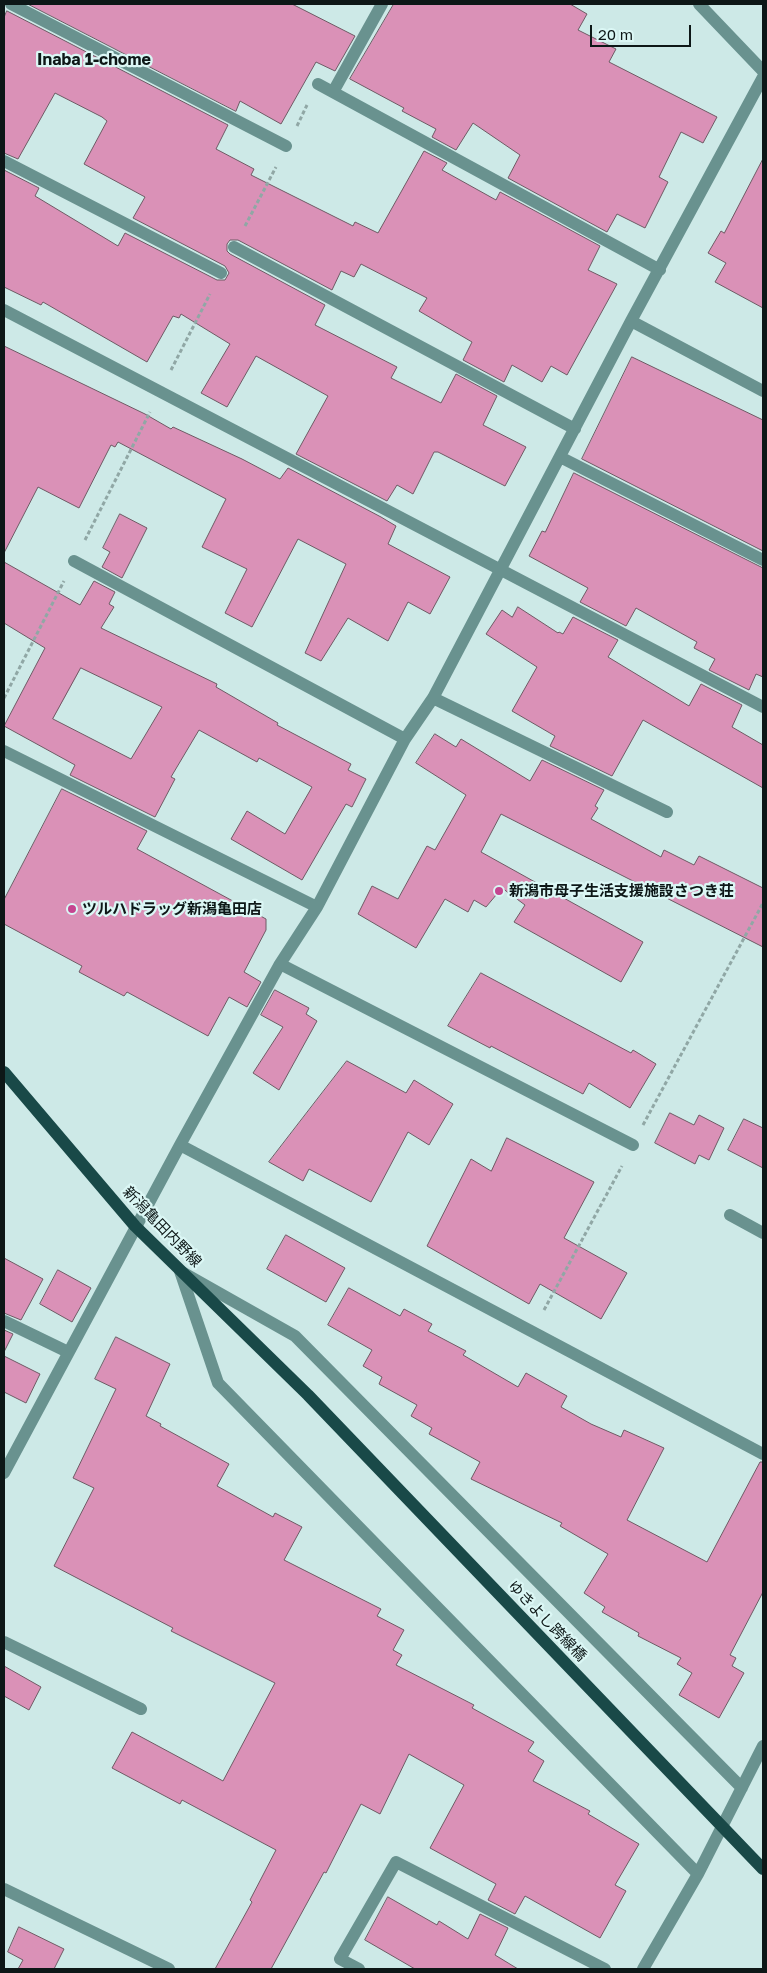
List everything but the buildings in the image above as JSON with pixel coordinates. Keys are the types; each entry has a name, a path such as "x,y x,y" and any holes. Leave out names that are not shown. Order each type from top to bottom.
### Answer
{"main road":[{"name":"新潟亀田内野線","path":"4,1072 135,1226 308,1395"},
{"name":"ゆきよし跨線橋","path":"308,1395 763,1869"}],"street":[{"path":"11,4 286,146"},
{"path":"333,92 382,4"},
{"path":"698,4 763,71"},
{"path":"4,1473 135,1226 280,964 317,907 405,740 433,698 631,321 763,78"},
{"path":"318,84 660,270"},
{"path":"4,161 221,273"},
{"path":"234,247 574,429"},
{"path":"4,310 763,707"},
{"path":"631,321 763,391"},
{"path":"560,457 763,560"},
{"path":"74,561 405,740"},
{"path":"433,698 667,812"},
{"path":"4,751 317,907"},
{"path":"280,964 633,1145"},
{"path":"180,1145 763,1454"},
{"path":"730,1215 763,1233"},
{"path":"180,1271 295,1336 742,1788"},
{"path":"180,1271 218,1383 698,1874"},
{"path":"4,1321 68,1352"},
{"path":"4,1642 141,1709"},
{"path":"644,1969 698,1874 763,1746"},
{"path":"359,1969 340,1959 396,1862 605,1969"},
{"path":"4,1889 169,1969"}],"path":[{"path":"532,1332 763,904"}],"place":[{"name":"新潟市母子生活支援施設さつき荘","path":"499,891"},
{"name":"ツルハドラッグ新潟亀田店","path":"72,909"}],"district":[{"name":"Inaba 1-chome","path":"94,60"}]}
